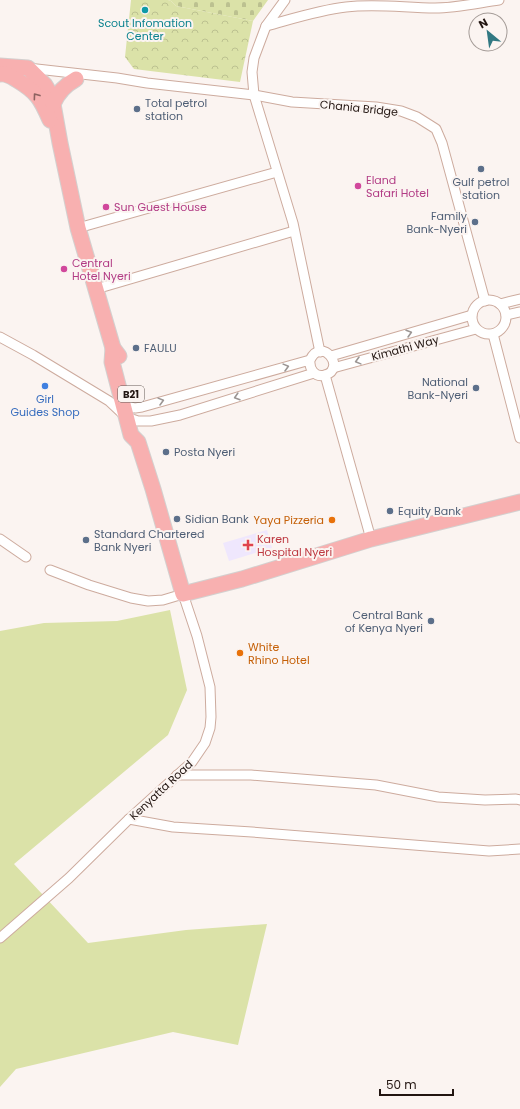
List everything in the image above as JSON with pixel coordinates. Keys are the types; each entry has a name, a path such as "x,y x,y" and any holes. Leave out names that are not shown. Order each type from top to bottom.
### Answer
{"highway":[{"name":"B21","path":"2,71 32,71 48,90 53,104 78,228 113,348 112,362 126,410 131,435 138,442 183,594"},
{"name":"B21","path":"2,71 23,83 37,94 60,143"},
{"path":"53,104 61,89 76,79"},
{"path":"183,594 242,579 371,539 520,502"}],"street":[{"path":"285,0 266,26 254,58 252,72 254,95 294,231 320,352"},
{"path":"266,26 306,15 346,7 368,5 437,8 499,0"},
{"name":"Chania Bridge","path":"32,71 117,78 147,84"},
{"name":"Chania Bridge","path":"32,71 76,79 115,83 147,84 254,95 292,102 376,107 401,111 417,116 436,129 442,143 485,301"},
{"path":"78,228 277,172"},
{"path":"96,289 294,231"},
{"path":"500,304 520,299"},
{"path":"493,300 500,304 505,311 506,320 501,329 493,334 484,333 476,329 473,322 472,315 476,306 485,301 493,300"},
{"path":"506,316 520,312"},
{"name":"Kimathi Way","path":"331,356 472,315"},
{"name":"Kimathi Way","path":"333,368 476,329"},
{"path":"493,334 520,438"},
{"path":"0,337 126,410 151,421 180,415 314,373"},
{"path":"320,352 326,352 331,356 334,362 333,368 330,372 319,376 310,368 310,360 312,356 320,352"},
{"path":"126,410 142,407 310,360"},
{"path":"324,375 371,539"},
{"path":"0,539 26,557"},
{"path":"50,570 89,585 131,598 148,601 163,600 183,594"},
{"name":"Kenyatta Road","path":"0,938 69,878 129,819 192,762 205,743 210,728 211,717 210,687 197,636 183,594"},
{"path":"177,775 251,774 376,785 438,797 485,800 520,800"},
{"path":"129,819 173,827 481,850 520,849"}],"shaded area":[{"name":"Karen Hospital Nyeri","path":"267,530 272,548 229,561 223,543"}],"green space":[{"path":"131,0 168,0 176,6 253,21 240,82 134,69 125,57"},
{"path":"168,0 268,0 253,21 176,6"},
{"path":"170,610 187,690 168,735 14,864 88,943 186,930 267,924 238,1045 173,1032 16,1069 0,1087 0,631 44,623 117,621"}],"place":[{"name":"Scout Infomation Center","path":"145,10"},
{"name":"Total petrol station","path":"137,109"},
{"name":"Gulf petrol station","path":"481,169"},
{"name":"Eland Safari Hotel","path":"358,186"},
{"name":"Sun Guest House","path":"106,207"},
{"name":"Family Bank-Nyeri","path":"475,222"},
{"name":"Central Hotel Nyeri","path":"64,269"},
{"name":"FAULU","path":"136,348"},
{"name":"Girl Guides Shop","path":"45,386"},
{"name":"National Bank-Nyeri","path":"476,388"},
{"name":"Posta Nyeri","path":"166,452"},
{"name":"Equity Bank","path":"390,511"},
{"name":"Sidian Bank","path":"177,519"},
{"name":"Yaya Pizzeria","path":"332,520"},
{"name":"Standard Chartered Bank Nyeri","path":"86,540"},
{"name":"Karen Hospital Nyeri","path":"248,545"},
{"name":"Central Bank of Kenya Nyeri","path":"431,621"},
{"name":"White Rhino Hotel","path":"240,653"}]}
